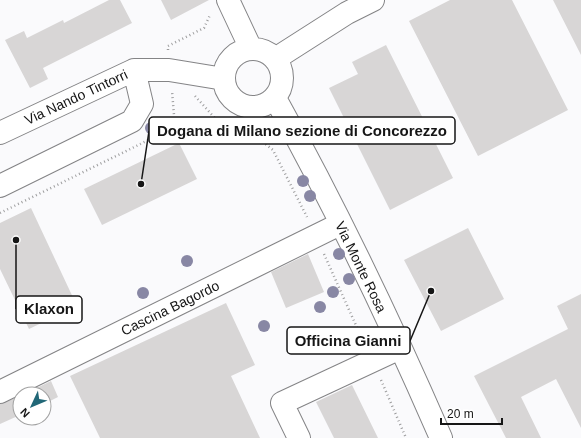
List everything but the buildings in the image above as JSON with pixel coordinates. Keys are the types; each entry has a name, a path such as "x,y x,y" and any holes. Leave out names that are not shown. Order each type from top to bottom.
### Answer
{"street":[{"path":"228,0 252,49"},
{"path":"276,59 347,13 373,0"},
{"path":"252,49 265,51 276,59 283,78 281,89 275,98 265,105 253,107 241,105 232,98 227,90 224,79 227,66 233,57 252,49"},
{"path":"0,186 132,121 142,104 134,70"},
{"name":"Via Nando Tintorri","path":"0,132 134,70 169,70 224,79"},
{"name":"Via Monte Rosa","path":"275,98 308,157 400,348 441,438"},
{"name":"Cascina Bagordo","path":"0,392 340,224"},
{"path":"299,438 282,403 400,348"}],"path":[{"path":"168,46 204,28 209,21 210,13"}],"place":[{"name":"Dogana di Milano sezione di Concorezzo","path":"141,184"},
{"name":"Klaxon","path":"16,240"},
{"name":"Officina Gianni","path":"431,291"}]}
